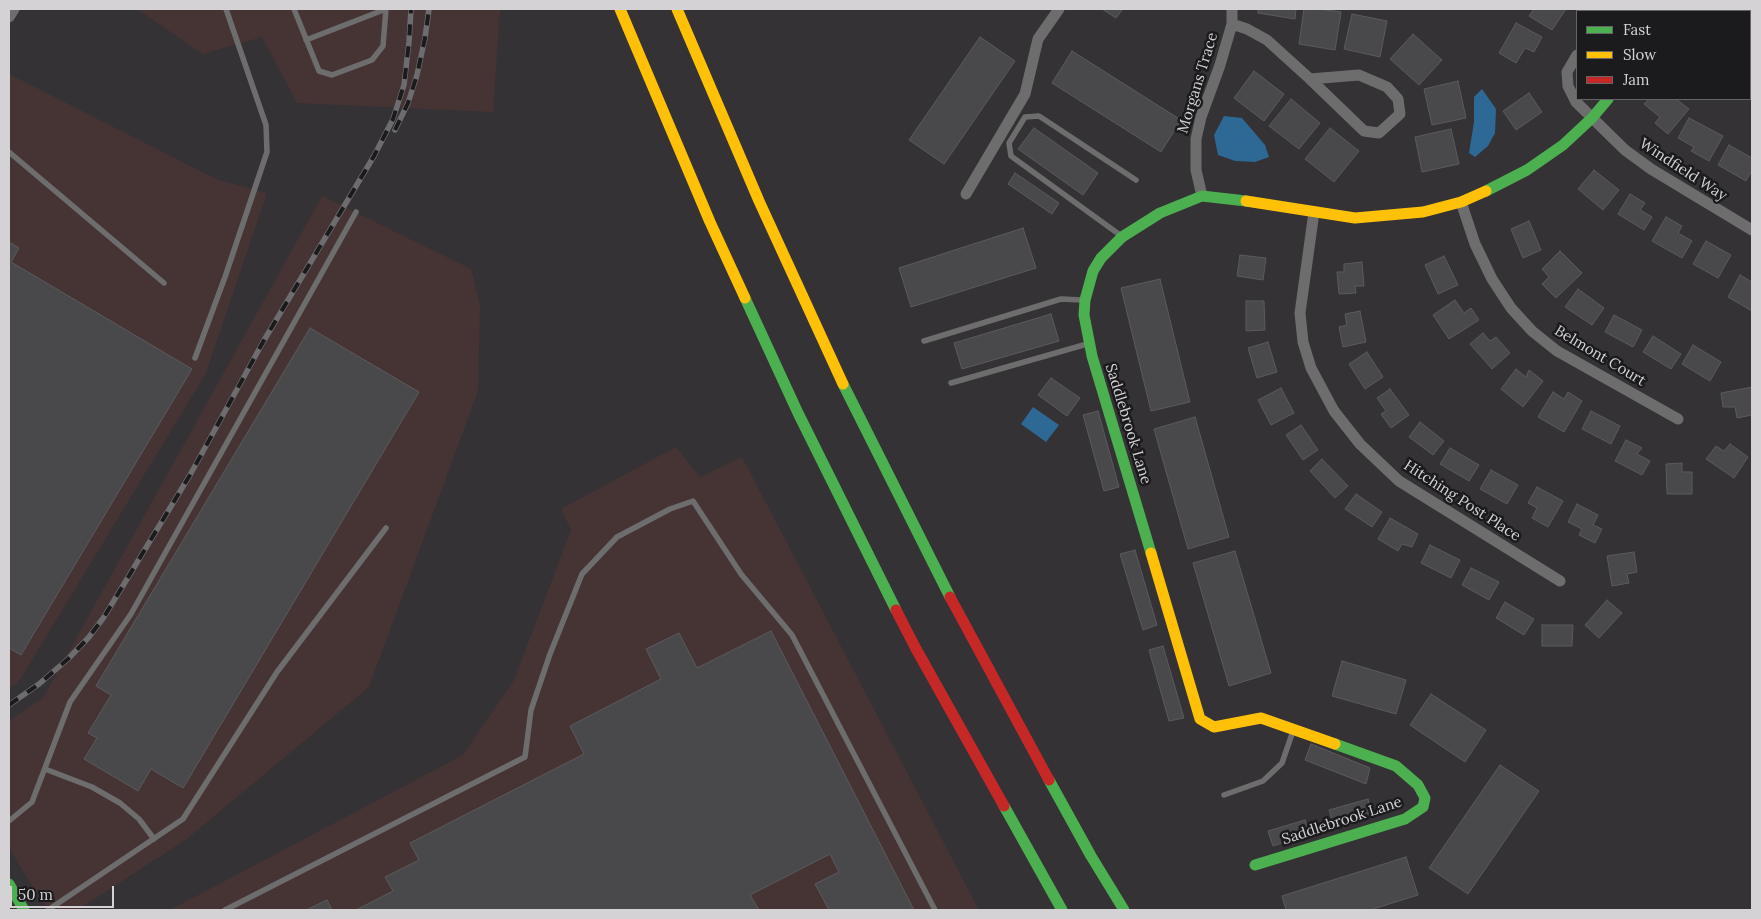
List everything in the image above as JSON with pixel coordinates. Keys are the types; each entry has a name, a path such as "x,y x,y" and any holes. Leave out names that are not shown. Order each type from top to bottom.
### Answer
{"main road":[{"path":"620,9 710,222 798,413 915,647 1062,910"},
{"path":"677,9 759,201 846,390 962,622 1086,847 1124,910"},
{"name":"Saddlebrook Lane","path":"1255,865 1405,819 1422,807 1425,798 1418,785 1396,766 1293,729 1261,718 1214,727 1200,719 1092,356 1084,315 1085,300 1093,271 1110,246 1122,237 1160,213 1202,196 1257,202 1356,218 1423,212 1461,202 1500,185 1527,170 1563,145 1592,118 1607,100"},
{"path":"9,884 24,910"}],"street":[{"path":"9,18 14,9"},
{"path":"966,194 1025,94 1038,39 1059,9"},
{"name":"Morgans Trace","path":"1202,196 1196,170 1196,139 1201,118 1232,24 1232,9"},
{"path":"1232,24 1247,29 1267,40 1364,131 1379,133 1400,114 1398,98 1387,87 1359,75 1310,79"},
{"name":"Windfield Way","path":"1576,57 1567,72 1568,86 1576,102 1592,118 1625,150 1651,169 1752,230"},
{"name":"Belmont Court","path":"1461,202 1475,244 1492,280 1511,308 1532,330 1557,351 1678,419"},
{"name":"Hitching Post Place","path":"1314,212 1300,313 1303,342 1311,368 1334,411 1360,444 1399,481 1560,580"}],"lane":[{"path":"195,358 225,277 267,152 266,125 226,9"},
{"path":"294,9 306,40 319,71 332,75 372,60 383,46 386,9 306,40"},
{"path":"1122,237 1011,156 1009,143 1025,117 1039,116 1136,180"},
{"path":"9,152 164,283"},
{"path":"9,821 32,802 70,702 131,614 356,212"},
{"path":"924,341 1061,299 1085,300"},
{"path":"951,383 1089,343"},
{"path":"225,910 525,757 531,710 550,654 582,574 616,537 670,510 693,501 741,574 792,636 934,910"},
{"path":"48,910 183,819 277,672 386,528"},
{"path":"1224,795 1263,781 1282,763 1293,729"},
{"path":"45,769 92,787 120,803 139,819 154,839"}],"shaded area":[{"path":"137,9 500,9 493,112 297,103 262,37 203,54"},
{"path":"9,74 218,180 267,193 206,373 18,683 9,688"},
{"path":"322,196 471,269 480,305 478,391 369,687 188,838 78,910 47,910 9,848 9,721 43,698"},
{"path":"676,447 700,477 742,457 979,910 170,910 463,755 514,680 571,530 561,509"}],"water":[{"path":"1482,89 1496,109 1495,133 1488,146 1475,157 1469,153 1474,122 1474,97"},
{"path":"1224,116 1242,118 1265,145 1269,157 1255,162 1235,161 1218,155 1214,135"},
{"path":"1033,407 1059,425 1046,442 1021,424"}],"building":[{"path":"1102,9 1123,9 1116,18"},
{"path":"1258,9 1296,9 1295,19 1258,13"},
{"path":"1304,9 1341,12 1335,50 1299,44"},
{"path":"1534,9 1566,9 1552,30 1529,16"},
{"path":"1352,14 1387,21 1380,57 1344,49"},
{"path":"1516,23 1542,37 1534,52 1525,48 1516,63 1499,53"},
{"path":"1413,34 1442,60 1419,85 1390,59"},
{"path":"980,37 1015,61 944,164 909,140"},
{"path":"1072,51 1181,120 1161,152 1052,83"},
{"path":"1254,71 1284,94 1264,121 1234,98"},
{"path":"1458,81 1466,118 1432,125 1424,89"},
{"path":"1529,93 1542,112 1516,130 1503,111"},
{"path":"1291,99 1320,123 1299,149 1269,126"},
{"path":"1648,100 1677,100 1689,109 1668,134 1655,123 1660,117 1644,104"},
{"path":"1689,118 1723,136 1709,161 1691,151 1694,147 1678,138"},
{"path":"1034,128 1098,173 1083,195 1018,149"},
{"path":"1330,128 1359,151 1334,182 1305,159"},
{"path":"1451,129 1459,164 1422,172 1415,137"},
{"path":"1729,145 1752,158 1752,170 1746,181 1718,165"},
{"path":"1594,170 1619,190 1603,210 1578,189"},
{"path":"1015,173 1059,203 1052,214 1008,184"},
{"path":"1630,194 1645,203 1640,210 1652,217 1644,230 1618,214"},
{"path":"1666,217 1682,226 1678,233 1692,241 1682,258 1652,241"},
{"path":"1529,221 1541,250 1523,258 1511,229"},
{"path":"1023,228 1036,268 911,307 899,268"},
{"path":"1706,241 1731,255 1718,278 1693,264"},
{"path":"11,243 19,248 11,262 192,369 21,655 9,648 9,247"},
{"path":"1560,251 1582,273 1556,298 1542,284 1549,277 1542,269"},
{"path":"1240,255 1266,258 1263,280 1237,276"},
{"path":"1444,256 1458,285 1438,294 1425,265"},
{"path":"1362,262 1364,286 1355,286 1356,293 1339,294 1337,272 1344,272 1344,264"},
{"path":"1740,275 1752,282 1752,311 1728,297"},
{"path":"1160,279 1190,402 1151,411 1121,288"},
{"path":"1578,289 1604,308 1592,325 1565,307"},
{"path":"1455,300 1464,313 1471,308 1479,320 1449,339 1433,315"},
{"path":"1246,301 1264,301 1265,330 1246,331"},
{"path":"1360,311 1366,342 1343,347 1339,327 1347,325 1345,314"},
{"path":"1051,314 1059,341 962,369 954,343"},
{"path":"1614,315 1642,330 1633,347 1605,332"},
{"path":"310,328 419,392 183,788 151,769 138,791 84,759 97,738 88,733 111,695 96,686"},
{"path":"1483,333 1490,341 1496,337 1510,353 1492,369 1470,344"},
{"path":"1653,336 1681,354 1671,369 1643,352"},
{"path":"1268,342 1277,372 1257,378 1248,348"},
{"path":"1693,345 1721,362 1710,381 1682,364"},
{"path":"1367,352 1383,377 1365,389 1349,364"},
{"path":"1516,369 1526,377 1529,370 1543,381 1523,407 1501,389"},
{"path":"1051,378 1080,398 1067,416 1038,395"},
{"path":"1752,387 1752,415 1737,418 1735,407 1723,407 1721,393"},
{"path":"1281,388 1294,413 1271,425 1258,400"},
{"path":"1390,389 1409,415 1391,428 1381,414 1386,411 1377,398"},
{"path":"1553,392 1564,399 1568,392 1582,401 1564,432 1538,417"},
{"path":"1098,411 1119,487 1104,491 1083,415"},
{"path":"1591,411 1620,426 1611,444 1582,429"},
{"path":"1195,417 1229,537 1188,549 1154,429"},
{"path":"1420,422 1444,441 1433,455 1409,437"},
{"path":"1301,425 1318,450 1303,460 1286,435"},
{"path":"1626,440 1642,448 1637,454 1650,461 1642,475 1615,461"},
{"path":"1730,444 1748,457 1734,478 1706,459 1716,446 1724,451"},
{"path":"1450,448 1479,465 1469,481 1440,464"},
{"path":"1322,459 1348,486 1335,498 1310,471"},
{"path":"1682,463 1682,472 1692,472 1692,494 1667,494 1666,464"},
{"path":"1491,470 1518,485 1507,504 1480,489"},
{"path":"1537,487 1563,501 1548,527 1532,518 1537,508 1528,503"},
{"path":"1356,494 1382,512 1372,527 1345,509"},
{"path":"1577,504 1598,515 1593,525 1602,529 1595,543 1579,535 1582,529 1568,522"},
{"path":"1390,518 1418,534 1412,547 1402,544 1398,551 1378,539"},
{"path":"1430,545 1460,560 1451,578 1421,563"},
{"path":"1135,550 1157,625 1143,630 1120,554"},
{"path":"1235,551 1271,673 1229,686 1193,563"},
{"path":"1634,552 1637,572 1627,574 1629,583 1612,586 1607,556"},
{"path":"1471,568 1499,582 1489,600 1462,585"},
{"path":"1607,600 1622,613 1599,638 1585,625"},
{"path":"1505,602 1534,619 1524,635 1496,618"},
{"path":"1542,625 1573,625 1572,646 1542,646"},
{"path":"771,631 914,910 829,910 815,884 839,872 830,854 750,895 759,910 356,910 393,891 385,877 419,860 410,843 584,754 570,726 661,679 646,649 679,633 697,668"},
{"path":"1163,646 1184,718 1169,721 1149,650"},
{"path":"1342,661 1406,680 1396,714 1332,696"},
{"path":"1431,694 1486,730 1465,762 1410,725"},
{"path":"1311,744 1370,768 1366,784 1305,760"},
{"path":"1500,765 1539,791 1468,894 1429,868"},
{"path":"1368,799 1373,816 1334,827 1329,810"},
{"path":"1305,820 1310,834 1273,846 1268,831"},
{"path":"1406,857 1418,895 1370,910 1286,910 1282,896"},
{"path":"327,900 332,910 306,910"}],"railway":[{"path":"9,705 39,684 68,659 89,637 104,617 190,475 263,342 374,156 393,119 404,85 411,9"},
{"path":"395,130 408,103 417,75 429,9"}],"traffic: fast":[{"path":"1486,191 1527,170 1563,145 1592,118 1607,100"},
{"path":"1151,553 1092,356 1084,315 1085,300 1093,271 1101,258 1122,237 1160,213 1202,196 1246,201"},
{"path":"745,298 798,413 896,610"},
{"path":"843,384 950,597"},
{"path":"1255,865 1405,819 1423,807 1425,798 1418,785 1396,766 1335,744"},
{"path":"1049,780 1091,856 1124,910"},
{"path":"1004,806 1062,910"},
{"path":"9,884 24,910"}],"traffic: slow":[{"path":"620,9 710,222 745,298"},
{"path":"677,9 759,201 843,384"},
{"path":"1246,201 1355,218 1423,212 1461,202 1486,191"},
{"path":"1151,553 1200,719 1214,727 1261,718 1335,744"}],"traffic: jam":[{"path":"950,597 1049,780"},
{"path":"896,610 1004,806"}]}
